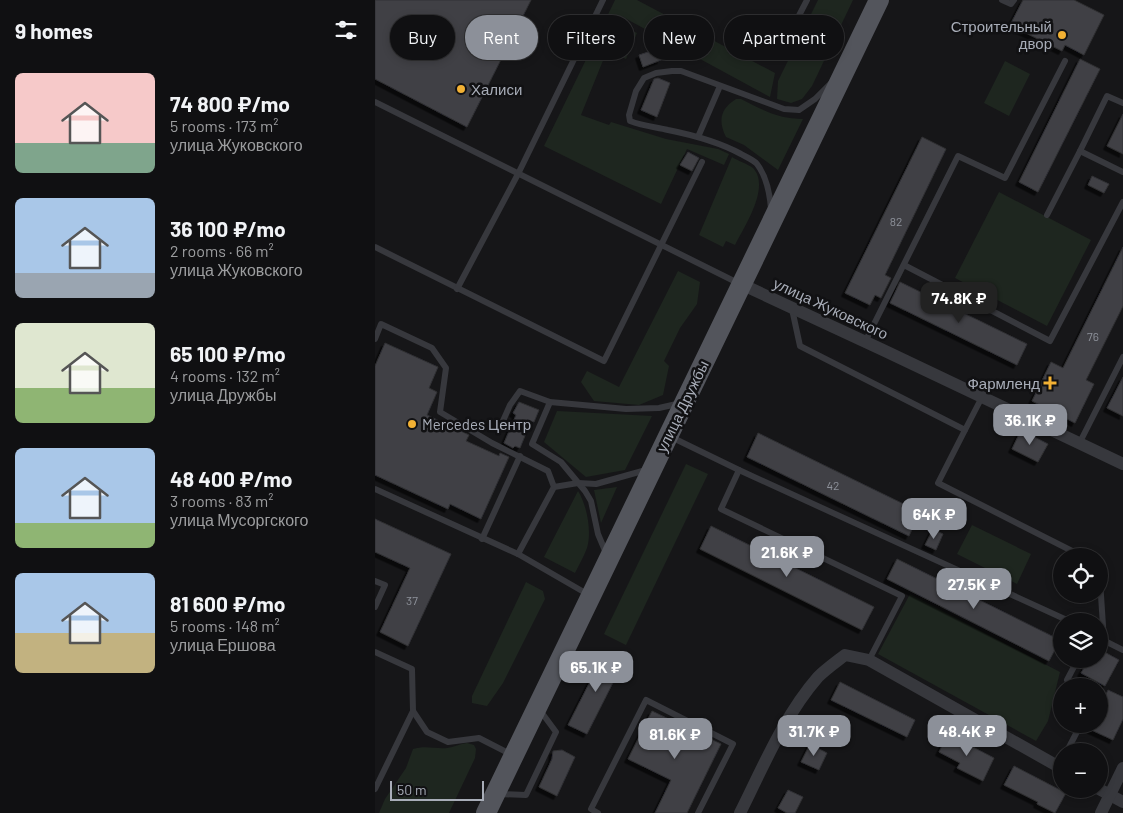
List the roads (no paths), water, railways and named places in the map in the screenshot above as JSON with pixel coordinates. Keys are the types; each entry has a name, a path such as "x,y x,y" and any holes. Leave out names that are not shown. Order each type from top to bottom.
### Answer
{"main road":[{"name":"улица Дружбы","path":"487,813 879,0"}],"street":[{"name":"улица Жуковского","path":"741,284 1123,464"},
{"path":"740,813 796,707 819,677 845,655 869,660 1053,762"},
{"path":"1108,787 1123,768"},
{"path":"1108,794 1123,802"},
{"path":"1101,813 1103,798"}],"lane":[{"path":"457,289 518,174 603,0"},
{"path":"799,15 807,0"},
{"path":"1002,0 1011,4 1014,0"},
{"path":"865,342 958,156 1005,178 1065,61"},
{"path":"773,220 765,180 757,164 730,147 698,137 667,129 640,125 630,121 629,115 636,91 644,78 656,73 681,72 784,109 799,110 815,99 845,69"},
{"path":"698,137 720,86"},
{"path":"1047,215 1107,96 1123,103"},
{"path":"375,102 741,284"},
{"path":"1080,151 1123,172"},
{"path":"375,247 605,361 702,162"},
{"path":"904,265 1050,340 1123,202"},
{"path":"792,308 800,346 965,430"},
{"path":"375,339 381,324 432,348 446,368 441,412 492,443 548,471 554,486 518,554"},
{"path":"1079,444 1123,357"},
{"path":"1115,372 1123,376"},
{"path":"499,430 510,406 520,391 550,402 626,410 659,408 684,402"},
{"path":"982,397 938,483 1066,548"},
{"path":"550,402 532,444 561,462 591,501 598,534 608,559"},
{"path":"668,435 739,470 1053,614"},
{"path":"482,539 520,456"},
{"path":"554,486 579,483 596,484 652,468"},
{"path":"739,470 721,509 902,596 869,660"},
{"path":"375,489 518,554 590,596"},
{"path":"375,581 385,585 375,607"},
{"path":"1108,643 1123,650"},
{"path":"375,652 412,670 413,711 375,789"},
{"path":"597,813 591,810 646,700 733,744 698,813"},
{"path":"495,794 526,795 556,732 537,706"},
{"path":"413,711 427,732 448,742 479,738 514,756"}],"place":[{"name":"Строительный двор","path":"1062,35"},
{"name":"Халиси","path":"461,89"},
{"name":"Фармленд","path":"1050,383"},
{"name":"Mercedes Центр","path":"412,424"}]}
